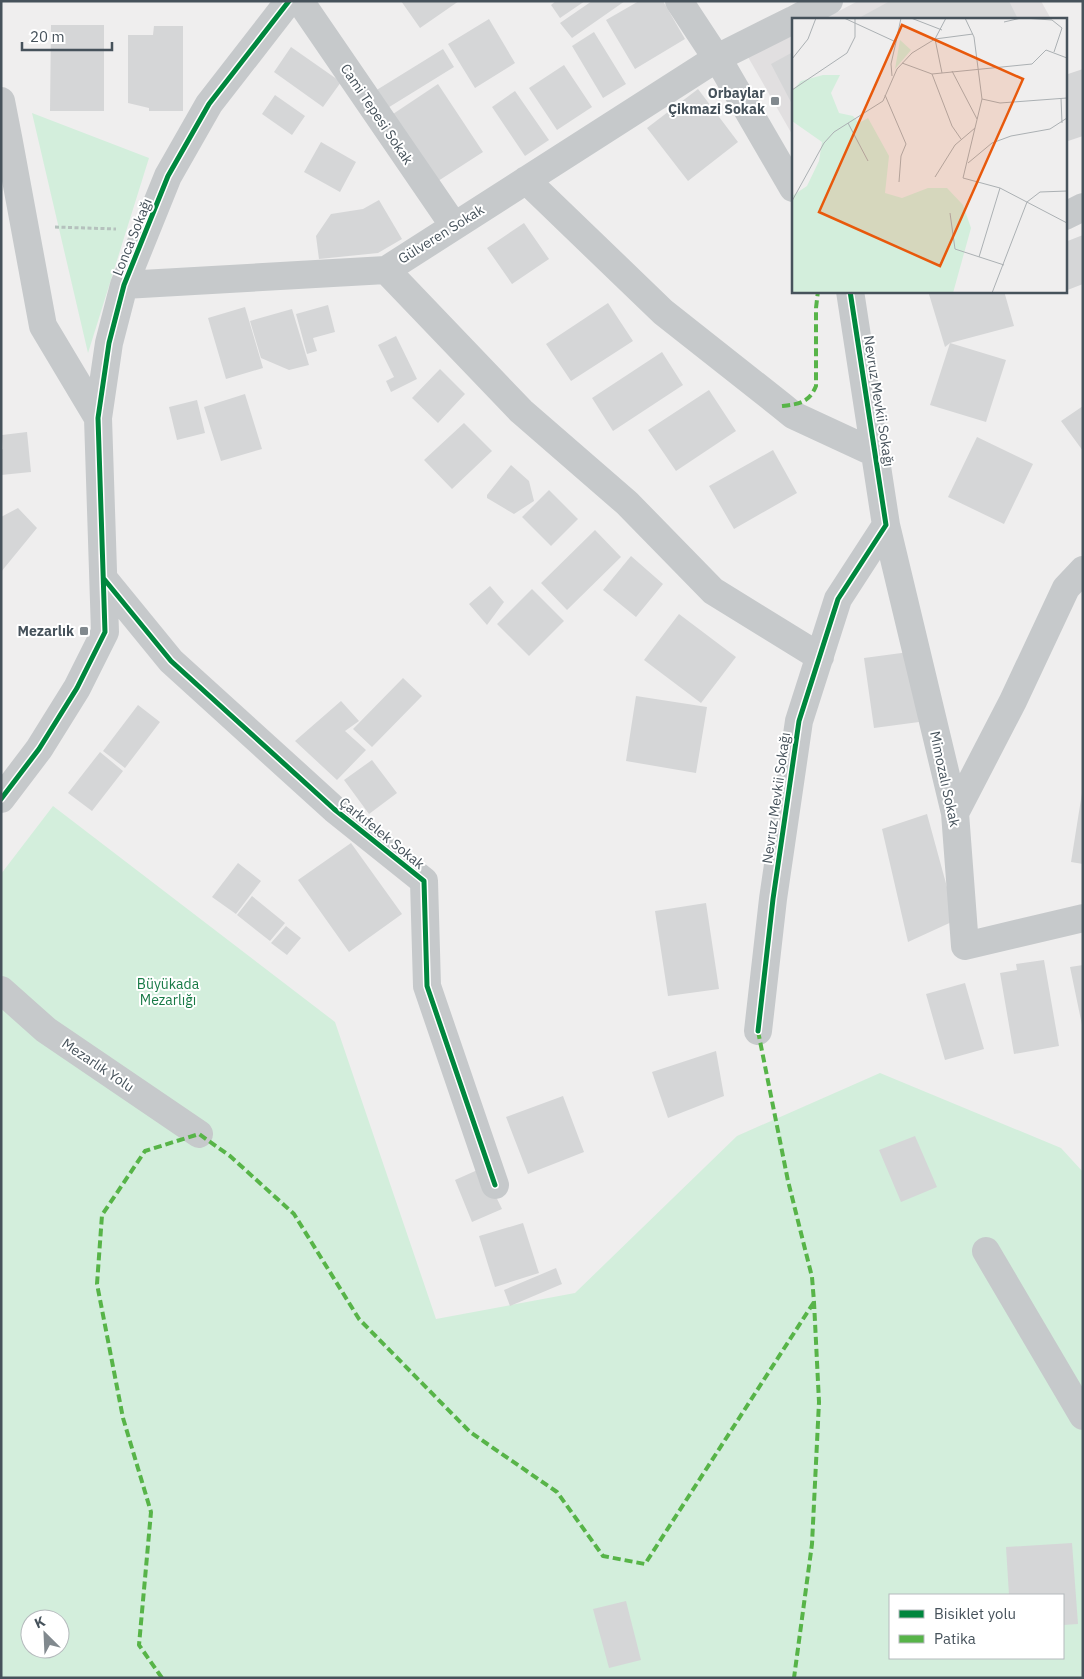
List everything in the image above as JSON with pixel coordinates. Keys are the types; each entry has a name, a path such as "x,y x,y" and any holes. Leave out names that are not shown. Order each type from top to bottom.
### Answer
{"street":[{"name":"Lonca Sokağı","path":"1,799 39,749 77,688 105,632 98,418 109,343 124,285 168,176 209,104 290,1"},
{"name":"Cami Tepesi Sokak","path":"300,1 454,226"},
{"path":"679,1 717,58 792,186"},
{"name":"Gülveren Sokak","path":"796,18 829,1"},
{"name":"Gülveren Sokak","path":"124,285 386,270 717,58 792,20"},
{"path":"1,102 5,142 25,227 44,326 98,418"},
{"path":"526,180 663,312 782,406 794,415 875,453"},
{"path":"1066,216 1083,207"},
{"path":"386,270 521,411 627,502 713,591 820,657"},
{"name":"Nevruz Mevkii Sokağı","path":"758,1031 773,899 799,721 838,599 886,525 850,292"},
{"name":"Mimozalı Sokak","path":"886,525 955,813 965,946 1083,918"},
{"path":"955,813 1013,701 1066,588 1083,570"},
{"name":"Çarkıfelek Sokak","path":"104,579 171,661 334,809 424,881 427,986 495,1185"},
{"name":"Mezarlık Yolu","path":"1,990 46,1030 199,1134"},
{"path":"986,1251 1083,1416"}],"path":[{"path":"25,227 147,229"}],"shaded area":[{"path":"858,1 1041,1 1050,18 826,18"},
{"path":"792,35 792,134 748,57"}],"green space":[{"path":"32,113 149,158 88,353"},
{"name":"Büyükada Mezarlığı","path":"53,806 335,1022 436,1319 575,1293 737,1136 880,1073 1061,1148 1083,1172 1083,1678 1,1678 1,874"}],"building":[{"path":"401,1 459,1 420,28"},
{"path":"556,1 585,1 560,18 551,5"},
{"path":"592,1 625,1 572,38 560,23"},
{"path":"639,1 663,1 685,39 635,69 606,20"},
{"path":"890,1 1009,1 1018,18 859,18"},
{"path":"489,19 515,63 475,88 448,44"},
{"path":"51,25 104,25 104,111 50,111"},
{"path":"154,26 183,26 183,111 149,111 149,108 128,103 128,35 153,35"},
{"path":"594,32 626,84 603,98 572,46"},
{"path":"291,47 341,82 323,107 274,72"},
{"path":"443,49 454,67 386,109 375,91"},
{"path":"792,53 792,104 771,64"},
{"path":"564,65 592,107 557,130 529,88"},
{"path":"1083,69 1083,136 1066,142 1066,75"},
{"path":"438,84 483,152 435,183 390,116"},
{"path":"698,89 738,142 688,181 647,128"},
{"path":"515,91 549,140 525,156 492,107"},
{"path":"275,95 305,116 292,135 262,114"},
{"path":"321,142 356,162 340,192 304,172"},
{"path":"379,200 402,239 378,253 319,259 316,236 331,214 363,209"},
{"path":"524,223 549,259 512,284 487,248"},
{"path":"1083,235 1083,284 1066,291 1066,242"},
{"path":"928,292 1004,292 1014,326 950,343 945,347"},
{"path":"608,303 633,341 571,381 546,344"},
{"path":"328,305 335,332 313,338 317,351 307,354 296,314"},
{"path":"245,307 263,368 226,379 208,318"},
{"path":"292,309 309,365 289,370 261,358 250,321"},
{"path":"396,336 417,379 391,392 386,381 394,377 378,345"},
{"path":"950,343 1006,360 986,422 930,405"},
{"path":"662,352 683,385 613,431 592,398"},
{"path":"440,369 465,394 438,423 412,398"},
{"path":"709,390 736,431 676,471 648,430"},
{"path":"245,394 262,449 221,461 204,407"},
{"path":"197,400 205,433 177,440 169,407"},
{"path":"1083,406 1083,451 1061,421"},
{"path":"464,423 492,451 452,489 424,460"},
{"path":"27,432 31,472 1,475 2,435"},
{"path":"977,437 1033,464 1004,524 948,497"},
{"path":"773,450 797,493 734,529 709,486"},
{"path":"511,465 529,481 534,501 514,514 487,498 487,495"},
{"path":"549,490 578,519 551,546 522,517"},
{"path":"18,508 37,528 1,572 1,517"},
{"path":"595,530 621,557 567,610 541,583"},
{"path":"631,556 663,584 636,617 603,590"},
{"path":"490,586 504,602 487,625 469,604"},
{"path":"532,589 564,621 529,656 497,624"},
{"path":"679,614 736,657 701,703 644,660"},
{"path":"909,652 919,722 874,728 864,658"},
{"path":"403,678 422,696 372,747 353,729"},
{"path":"636,696 707,707 696,773 626,761"},
{"path":"341,701 359,721 345,731 366,750 337,780 295,741"},
{"path":"138,705 160,722 125,768 103,751"},
{"path":"100,752 123,771 92,811 68,793"},
{"path":"372,760 397,793 369,814 344,780"},
{"path":"1083,793 1083,864 1071,862"},
{"path":"927,814 956,920 908,942 882,829"},
{"path":"351,843 402,914 349,952 298,880"},
{"path":"238,863 261,881 236,914 212,897"},
{"path":"252,896 285,923 270,941 237,915"},
{"path":"706,903 719,989 668,996 655,911"},
{"path":"286,926 301,938 287,955 271,943"},
{"path":"1044,960 1059,1046 1014,1054 1000,973 1017,970 1016,964"},
{"path":"1083,965 1083,1025 1082,1025 1070,967"},
{"path":"965,983 984,1049 945,1060 926,994"},
{"path":"716,1051 724,1096 668,1118 652,1072"},
{"path":"563,1096 584,1152 528,1174 506,1117"},
{"path":"915,1136 937,1187 901,1202 879,1150"},
{"path":"482,1168 502,1209 472,1222 455,1180"},
{"path":"523,1223 539,1273 495,1287 479,1236"},
{"path":"556,1268 562,1284 510,1306 504,1290"},
{"path":"1072,1543 1078,1624 1064,1625 1064,1594 1009,1594 1006,1547"},
{"path":"626,1601 641,1660 609,1668 593,1609"}],"marked path":[{"path":"782,406 803,402 810,396 816,386 816,308 818,292"},
{"path":"758,1031 788,1181 812,1277 814,1302 819,1402 812,1544 794,1678"},
{"path":"162,1678 139,1645 151,1512 123,1418 97,1284 102,1215 145,1151 199,1134 230,1156 294,1214 359,1319 470,1432 557,1492 603,1556 645,1564 814,1302"}],"cycle path":[{"path":"1,799 39,749 77,688 105,632 98,418 109,343 124,285 168,176 209,104 289,1"},
{"path":"758,1031 773,899 799,721 838,599 886,525 850,292"},
{"path":"104,579 171,661 334,809 424,881 427,986 495,1185"}],"place":[{"name":"Orbaylar Çikmazi Sokak","path":"775,101"},
{"name":"Mezarlık","path":"84,631"}]}
